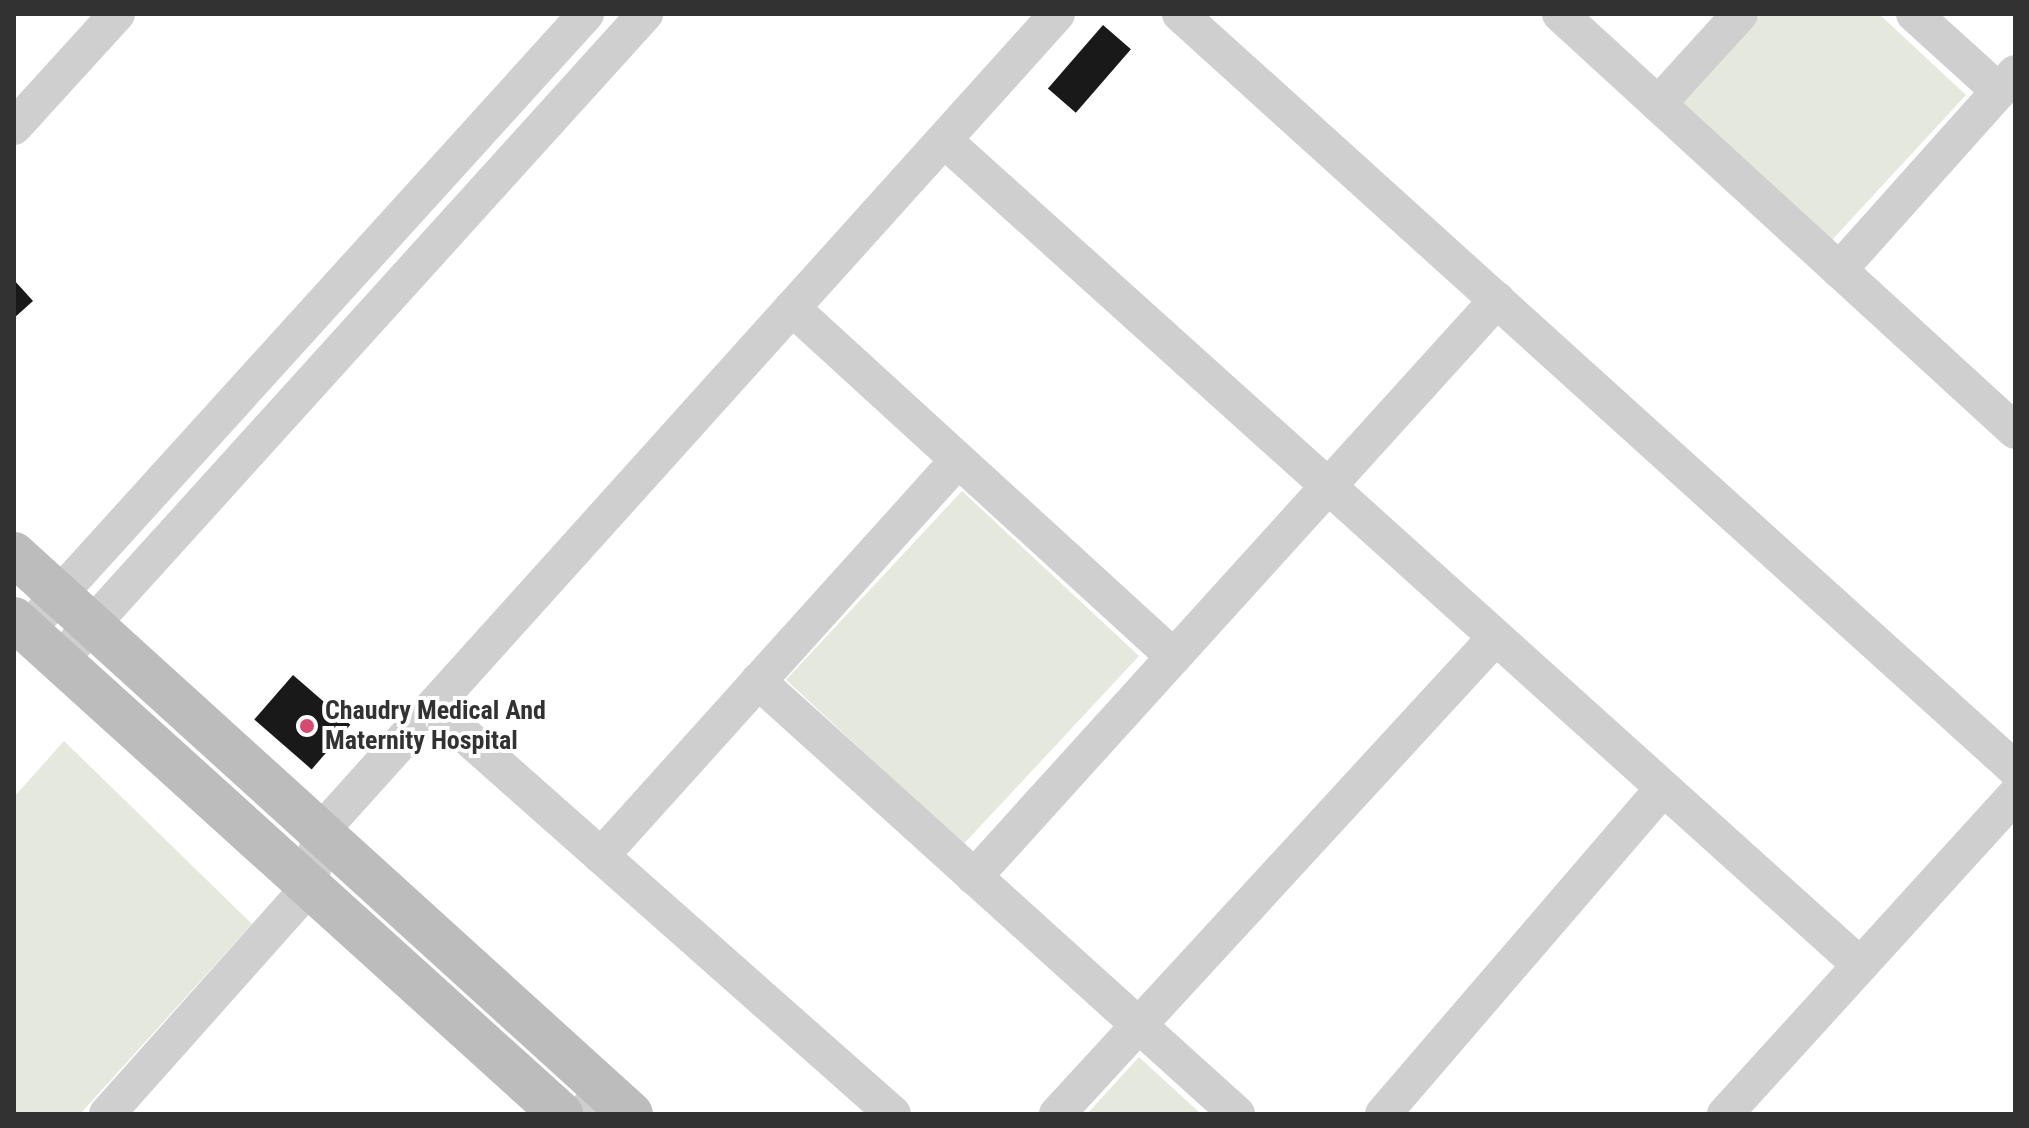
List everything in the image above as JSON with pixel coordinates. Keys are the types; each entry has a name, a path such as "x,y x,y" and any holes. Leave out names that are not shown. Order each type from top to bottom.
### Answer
{"street":[{"path":"14,127 117,14"},
{"path":"27,595 586,14"},
{"path":"60,660 645,14"},
{"path":"107,1114 310,886 320,832 1057,14"},
{"path":"1180,14 2015,769"},
{"path":"1560,14 1839,270 2012,422"},
{"path":"1658,104 1740,14"},
{"path":"1839,270 2007,82 1914,14"},
{"path":"944,140 1860,965"},
{"path":"974,877 1497,300"},
{"path":"792,308 1174,657"},
{"path":"601,856 958,460"},
{"path":"27,595 92,625 320,832 606,1106"},
{"path":"27,595 60,660 561,1114"},
{"path":"1057,1114 1496,637"},
{"path":"758,681 1237,1114"},
{"path":"433,707 893,1114"},
{"path":"1383,1114 1663,789"},
{"path":"1725,1114 2015,795"}],"shaded area":[{"path":"1761,14 1879,14 1966,95 1831,241 1681,102"},
{"path":"962,491 1139,656 963,845 786,680"},
{"path":"64,741 252,924 80,1114 14,1114 14,797"},
{"path":"1139,1057 1201,1114 1087,1114"}],"building":[{"path":"1103,25 1131,49 1076,113 1048,88"},
{"path":"14,280 33,301 14,318"},
{"path":"293,675 350,725 312,769 254,720"}],"place":[{"name":"Chaudry Medical And Maternity Hospital","path":"307,726"}]}
